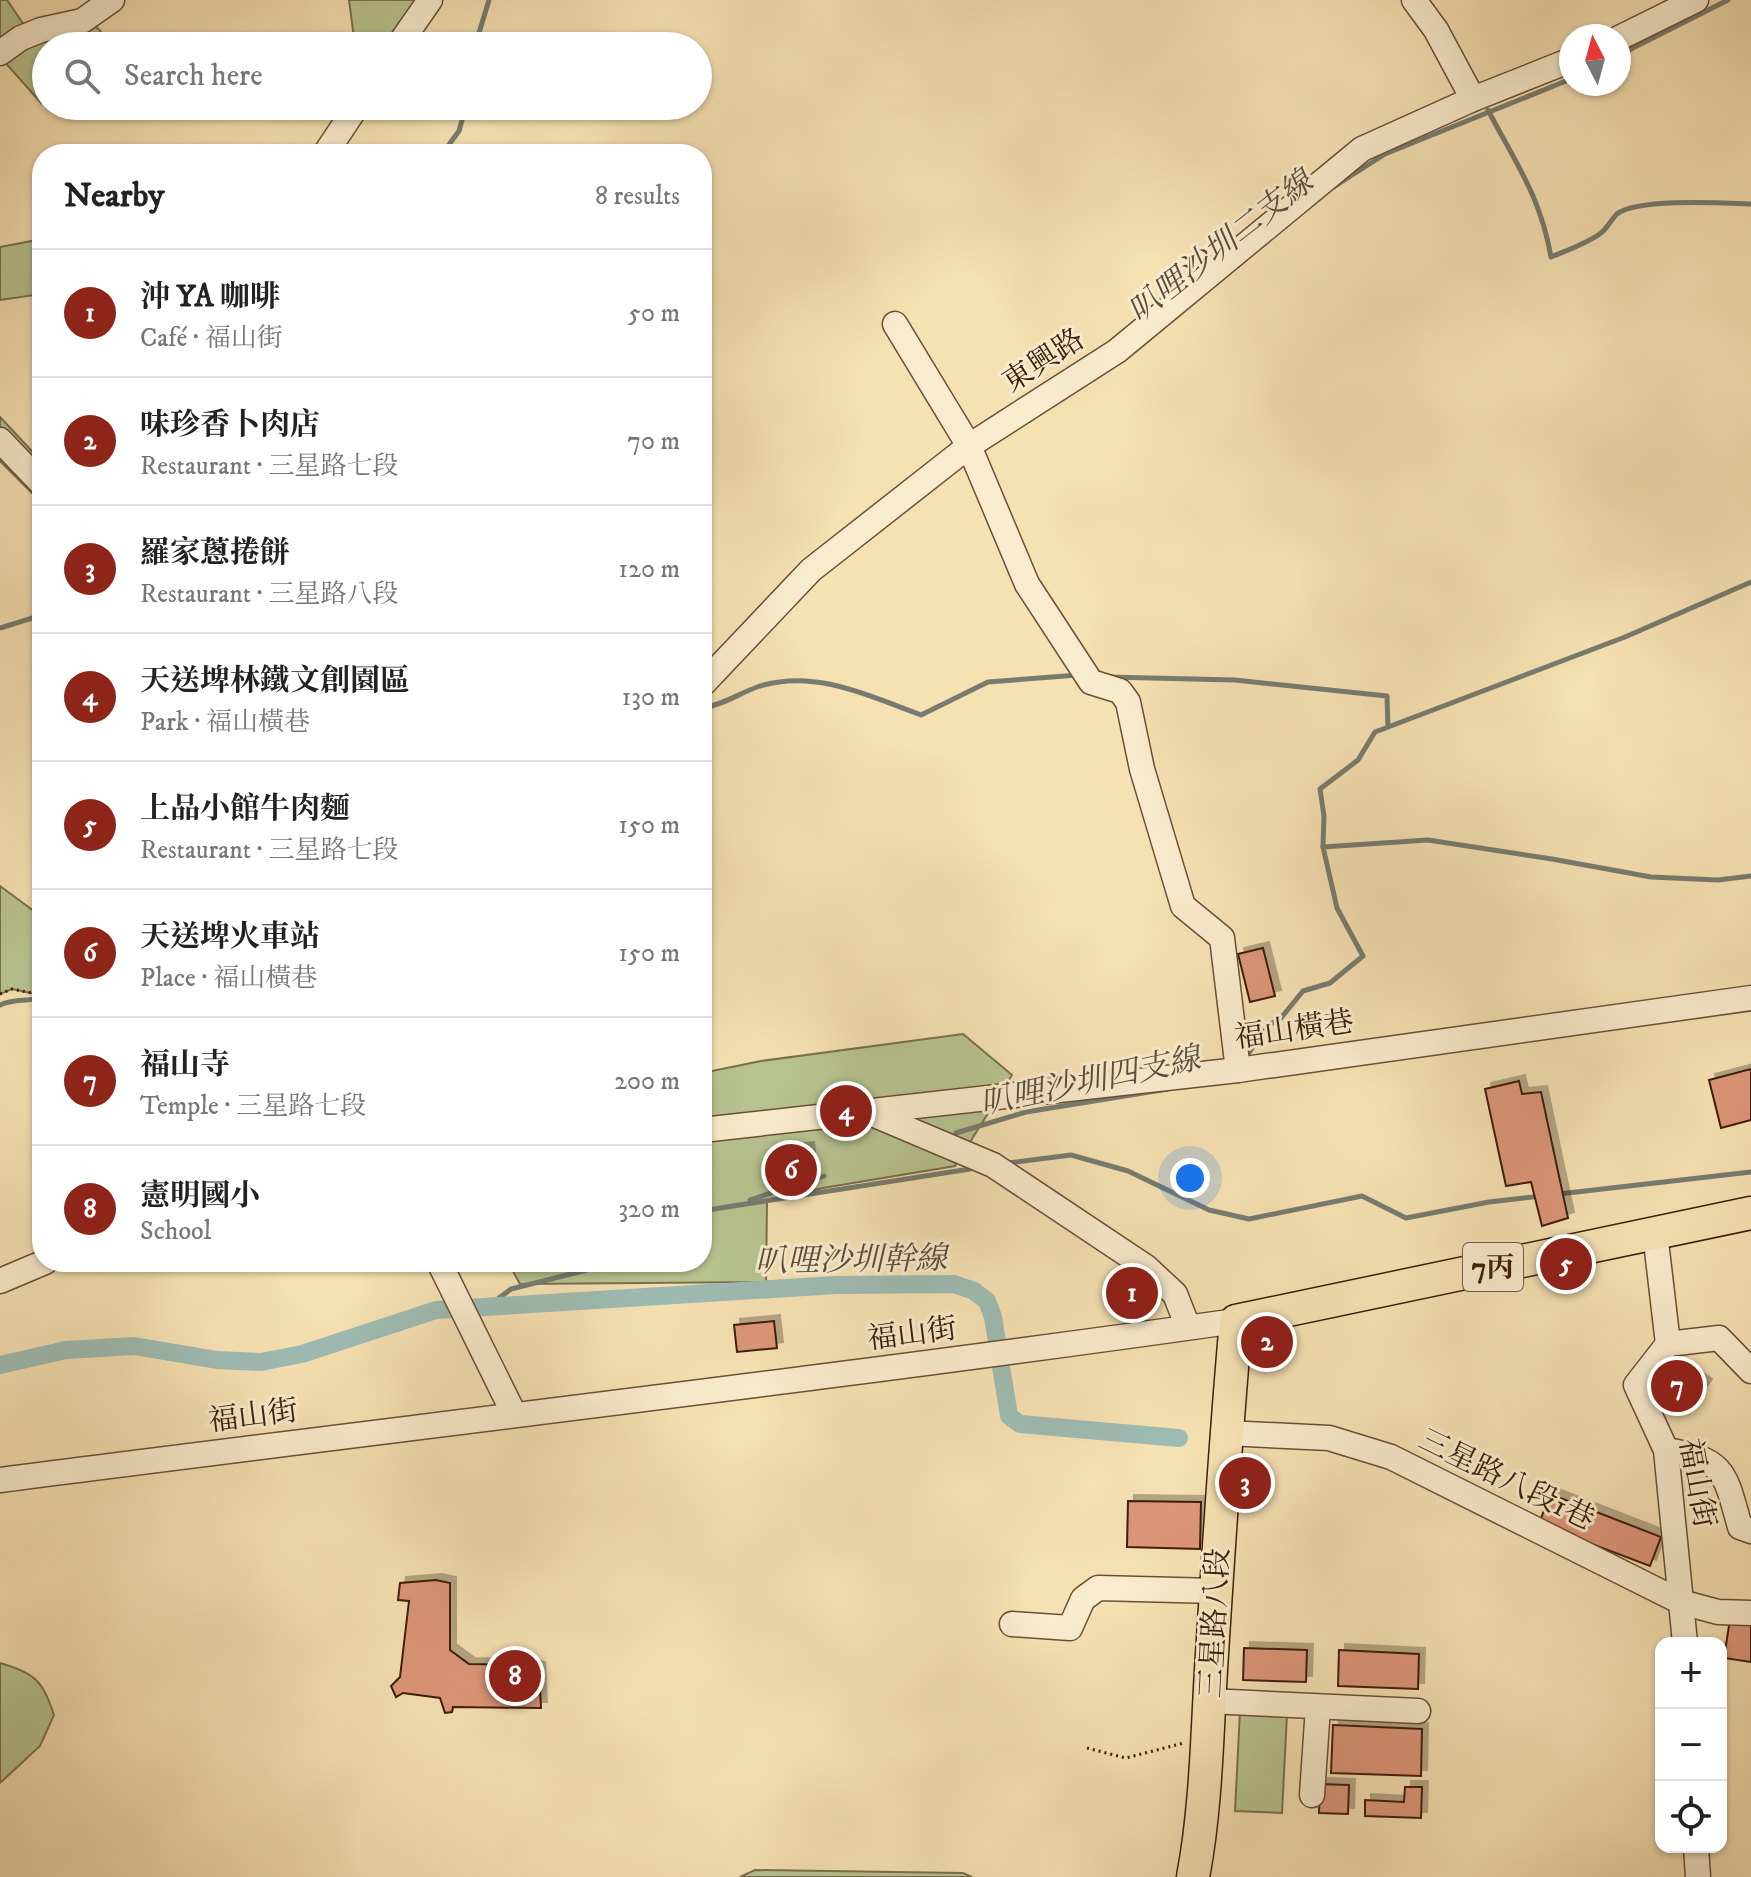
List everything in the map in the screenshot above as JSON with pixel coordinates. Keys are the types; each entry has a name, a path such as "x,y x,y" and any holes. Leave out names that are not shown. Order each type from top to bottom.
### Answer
{"main road":[{"name":"7丙","path":"1236,1321 1751,1213"},
{"name":"三星路八段","path":"1193,1877 1208,1740 1226,1433 1236,1321"}],"street":[{"path":"36,32 82,21 112,0"},
{"path":"408,32 430,0"},
{"path":"1414,0 1436,30 1473,99"},
{"path":"1631,32 1696,0"},
{"path":"0,53 32,34"},
{"name":"東興路","path":"712,674 811,570 969,446 1117,351 1362,149 1559,65"},
{"path":"332,144 348,120"},
{"path":"895,324 969,446 1027,584 1091,682 1120,691 1128,702 1142,769 1183,906 1222,938 1238,1070"},
{"path":"0,440 32,474"},
{"name":"福山橫巷","path":"712,1129 1238,1070 1751,998"},
{"path":"937,1141 945,1118 958,1102"},
{"path":"868,1112 993,1165 1146,1267 1175,1294 1188,1327"},
{"path":"1655,1233 1668,1344 1719,1338 1751,1371"},
{"path":"0,1281 32,1267"},
{"path":"444,1272 514,1414"},
{"name":"福山街","path":"0,1480 995,1355 1236,1321"},
{"name":"福山街","path":"1668,1344 1636,1385 1666,1450 1684,1637"},
{"name":"三星路八段1巷","path":"1226,1433 1329,1438 1391,1457 1681,1602 1718,1612 1751,1613"},
{"path":"1666,1450 1696,1454 1726,1475 1740,1527 1751,1531"},
{"path":"1012,1624 1070,1628 1083,1599 1098,1588 1216,1591"},
{"path":"1209,1701 1418,1711"},
{"path":"1312,1795 1318,1707"},
{"path":"1696,1853 1698,1877"}],"path":[{"path":"0,994 12,989 32,993"},
{"path":"1087,1748 1126,1758 1208,1740"}],"green space":[{"path":"0,0 7,0 24,25 83,13 101,32 32,32 32,93 4,61 0,64"},
{"path":"349,0 436,0 414,32 353,32"},
{"path":"32,241 32,295 0,300 0,247"},
{"path":"0,417 32,451 32,493 0,461"},
{"path":"0,886 32,910 32,993 12,989 0,994"},
{"path":"963,1034 1012,1075 955,1166 823,1188 767,1201 766,1282 520,1284 513,1272 712,1272 712,1071 761,1061","holes":["808,1148 812,1186 774,1191 770,1152"]},
{"path":"0,1663 36,1680 46,1694 54,1715 40,1746 0,1783"},
{"path":"1240,1711 1287,1714 1282,1813 1235,1811"},
{"path":"755,1870 963,1873 972,1877 740,1877"}],"building":[{"path":"1263,948 1275,996 1250,1002 1238,954"},
{"path":"1751,1069 1751,1120 1721,1128 1709,1080"},
{"path":"1519,1081 1522,1094 1541,1092 1568,1218 1542,1226 1531,1182 1506,1186 1485,1089"},
{"path":"808,1148 812,1187 774,1191 770,1152"},
{"path":"774,1321 777,1348 737,1352 734,1325"},
{"path":"1668,1358 1706,1385 1686,1413 1648,1387"},
{"path":"1550,1494 1661,1537 1650,1566 1539,1524"},
{"path":"1128,1501 1201,1502 1200,1549 1127,1547"},
{"path":"436,1580 450,1583 450,1650 469,1664 539,1668 541,1708 453,1707 452,1712 445,1713 440,1698 403,1693 396,1697 391,1686 400,1677 409,1601 398,1600 400,1583"},
{"path":"1730,1619 1751,1623 1751,1662 1727,1658"},
{"path":"1244,1648 1307,1650 1306,1682 1243,1680"},
{"path":"1339,1650 1419,1654 1418,1689 1338,1686"},
{"path":"1333,1725 1422,1729 1421,1776 1331,1773"},
{"path":"1320,1784 1349,1785 1348,1814 1319,1813"},
{"path":"1405,1787 1422,1787 1421,1818 1365,1816 1365,1800 1404,1802"}],"waterway":[{"path":"479,32 489,0"},
{"name":"叭哩沙圳二支線","path":"1631,49 1728,0"},
{"name":"叭哩沙圳二支線","path":"1332,188 1385,154 1559,84"},
{"path":"1488,110 1534,197 1551,257 1595,237 1617,214 1627,209 1681,203 1751,204"},
{"path":"449,144 459,131 462,120"},
{"path":"1323,847 1324,816 1320,789 1358,760 1375,732 1625,637 1751,582"},
{"path":"0,628 32,618"},
{"path":"712,705 760,686 801,681 842,687 921,715 988,682 1078,675"},
{"path":"1108,677 1235,680 1387,696 1388,727"},
{"path":"1245,1058 1269,1025 1281,1018 1303,991 1330,983 1363,956 1337,908 1323,847 1428,840 1651,877 1718,880 1751,876"},
{"name":"叭哩沙圳二支線","path":"0,1005 32,1000"},
{"name":"叭哩沙圳四支線","path":"956,1133 1026,1112 1168,1089"},
{"path":"1008,1163 1071,1155 1128,1171 1209,1210 1249,1219 1362,1196 1406,1218 1489,1202 1541,1196"},
{"path":"733,1206 970,1169"},
{"path":"1559,1194 1751,1172"},
{"name":"叭哩沙圳四支線","path":"807,1182 824,1176"},
{"name":"叭哩沙圳四支線","path":"750,1200 786,1188"},
{"name":"叭哩沙圳四支線","path":"712,1209 733,1206"},
{"name":"叭哩沙圳四支線","path":"487,1307 511,1289 579,1272"},
{"name":"叭哩沙圳幹線","path":"0,1365 66,1350 134,1346 217,1360 261,1362 302,1354 436,1310 836,1285 954,1284 974,1291 987,1301 993,1317 1009,1416 1020,1424 1179,1438"}],"place":[{"name":"天送埤林鐵文創園區","path":"846,1111"},
{"name":"天送埤火車站","path":"791,1170"},
{"name":"上品小館牛肉麵","path":"1566,1264"},
{"name":"沖 YA 咖啡","path":"1132,1293"},
{"name":"味珍香卜肉店","path":"1267,1342"},
{"name":"福山寺","path":"1677,1386"},
{"name":"羅家蔥捲餅","path":"1245,1483"},
{"name":"憲明國小","path":"515,1676"}]}
